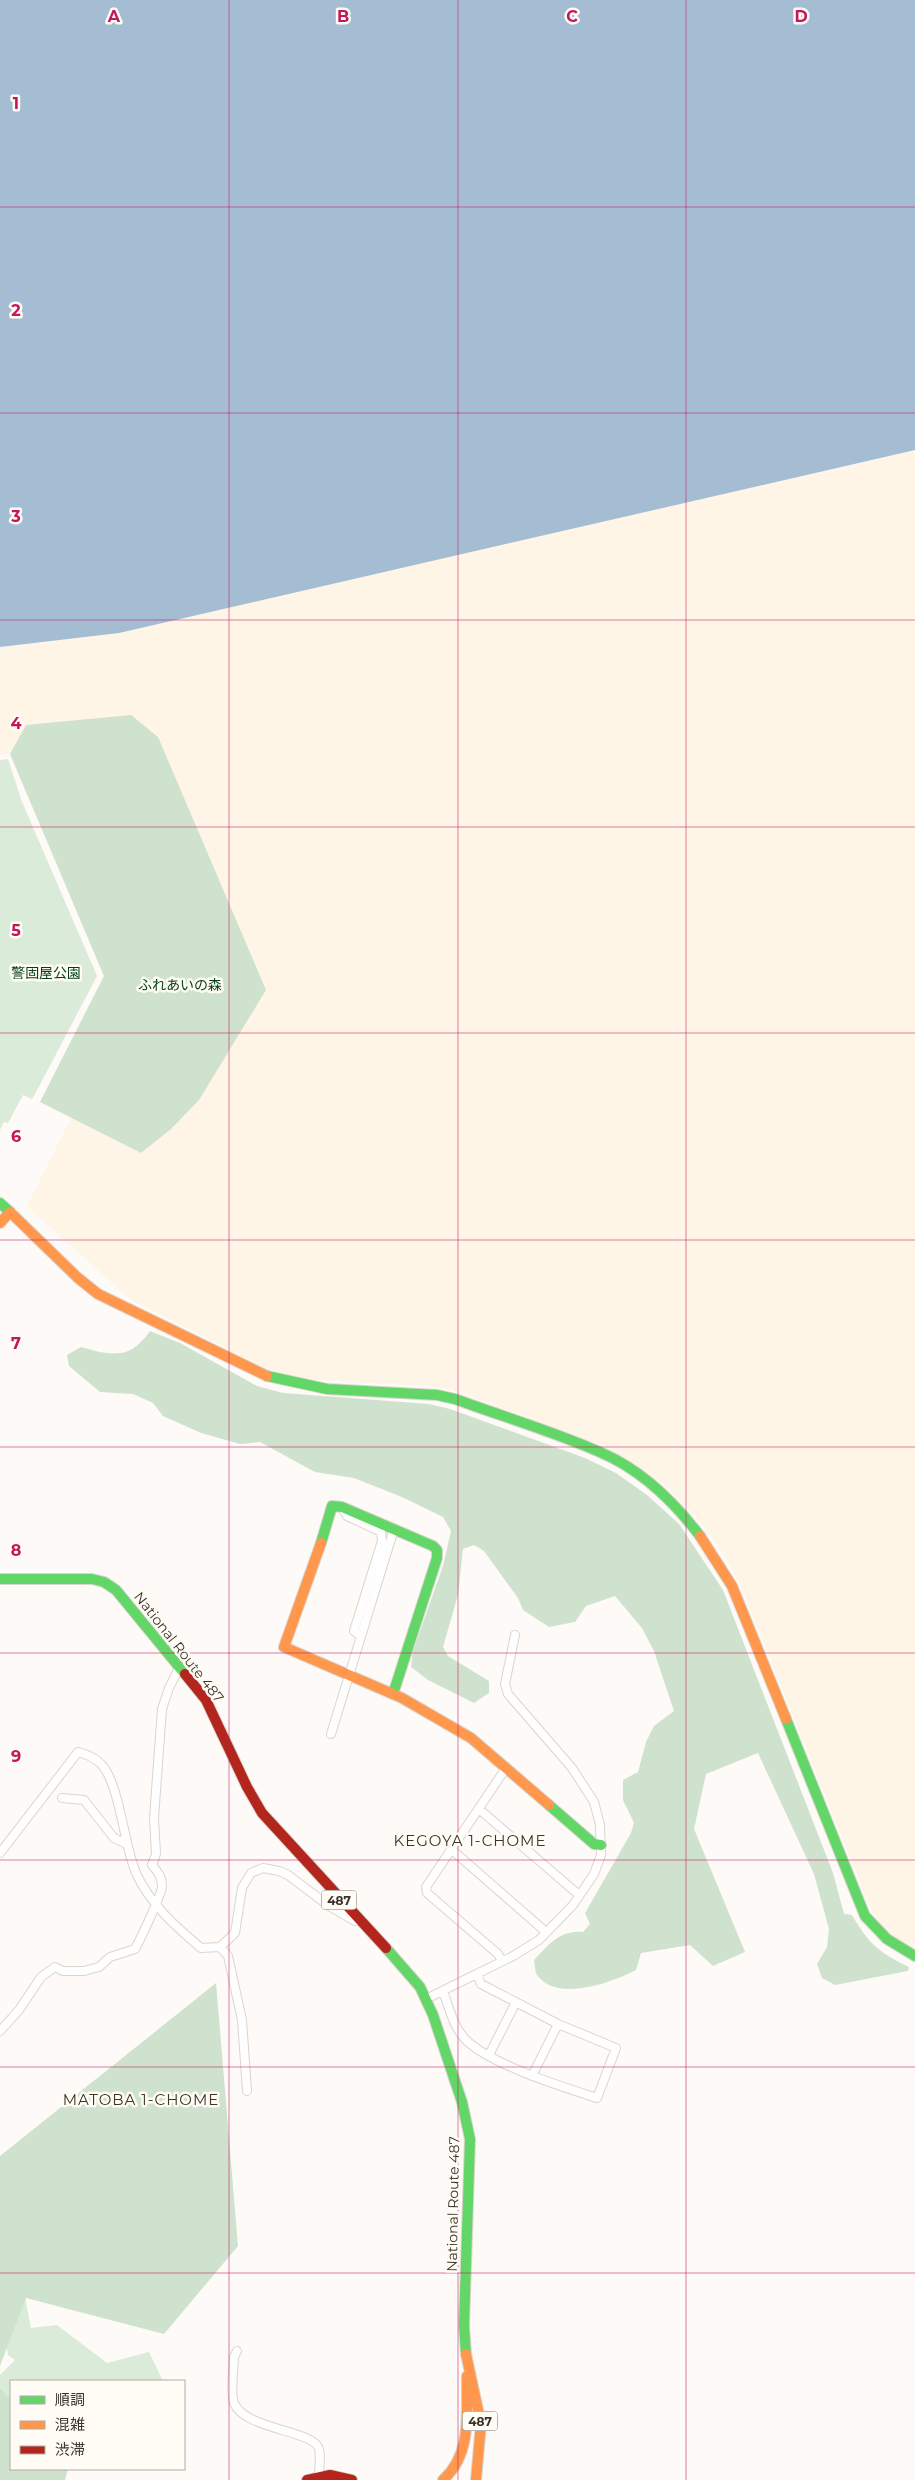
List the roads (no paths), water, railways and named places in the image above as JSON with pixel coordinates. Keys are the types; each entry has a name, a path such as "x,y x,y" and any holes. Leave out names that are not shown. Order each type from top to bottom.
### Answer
{"main road":[{"path":"0,1203 78,1278 98,1294 263,1375 286,1383 319,1388 437,1395 455,1399 602,1453 657,1489 686,1517 710,1548 732,1586 865,1916 875,1931 895,1947 915,1956"},
{"path":"0,1223 10,1212"},
{"path":"393,1694 437,1558 437,1550 433,1546 342,1507 332,1506 319,1551 284,1647 393,1694 471,1738 594,1844 601,1844"},
{"name":"National Route 487","path":"0,1579 92,1579 104,1582 116,1590 127,1601 206,1700 247,1787 262,1813 282,1838 363,1926 407,1970 426,1999 462,2102 470,2139 464,2326 467,2362 481,2424 476,2480"},
{"path":"443,2480 458,2466 464,2454 467,2362"},
{"path":"307,2480 319,2476 342,2476 352,2480"}],"street":[{"path":"342,1507 347,1516 381,1532 382,1540 354,1631 360,1636"},
{"path":"331,1734 394,1529"},
{"path":"426,1999 539,1940 579,1895 594,1874 601,1855 600,1825 594,1802 572,1768 508,1694 504,1684 515,1635"},
{"path":"0,2031 19,2010 41,1977 55,1967 63,1971 99,1967 110,1957 135,1949 162,1887 160,1874 152,1865 156,1854 154,1818 162,1708 180,1666"},
{"path":"0,1853 78,1752 85,1754 102,1765 112,1787 136,1873 155,1904 171,1923 200,1948 220,1947 235,1933 240,1914 239,1902 244,1883 250,1872 263,1868 288,1875 329,1906 363,1926"},
{"path":"502,1961 498,1954 427,1893 426,1887 506,1768"},
{"path":"62,1798 84,1800 114,1838 127,1844"},
{"path":"478,1809 579,1895"},
{"path":"452,1849 546,1932"},
{"path":"220,1947 228,1956 242,2020 247,2091"},
{"path":"443,1990 455,2025 466,2040 489,2055 532,2076 597,2098 616,2048 558,2024 481,1984 476,1974"},
{"path":"489,2055 516,2002"},
{"path":"532,2076 558,2024"},
{"path":"237,2351 234,2357 233,2402 239,2409 258,2422 313,2440 319,2448 319,2476"}],"water":[{"path":"0,0 915,0 915,450 119,633 0,647"}],"district":[{"name":"KEGOYA 1-CHOME","path":"470,1840"},
{"name":"MATOBA 1-CHOME","path":"141,2099"}],"park label":[{"name":"警固屋公園","path":"46,973"},
{"name":"ふれあいの森","path":"180,985"}]}
